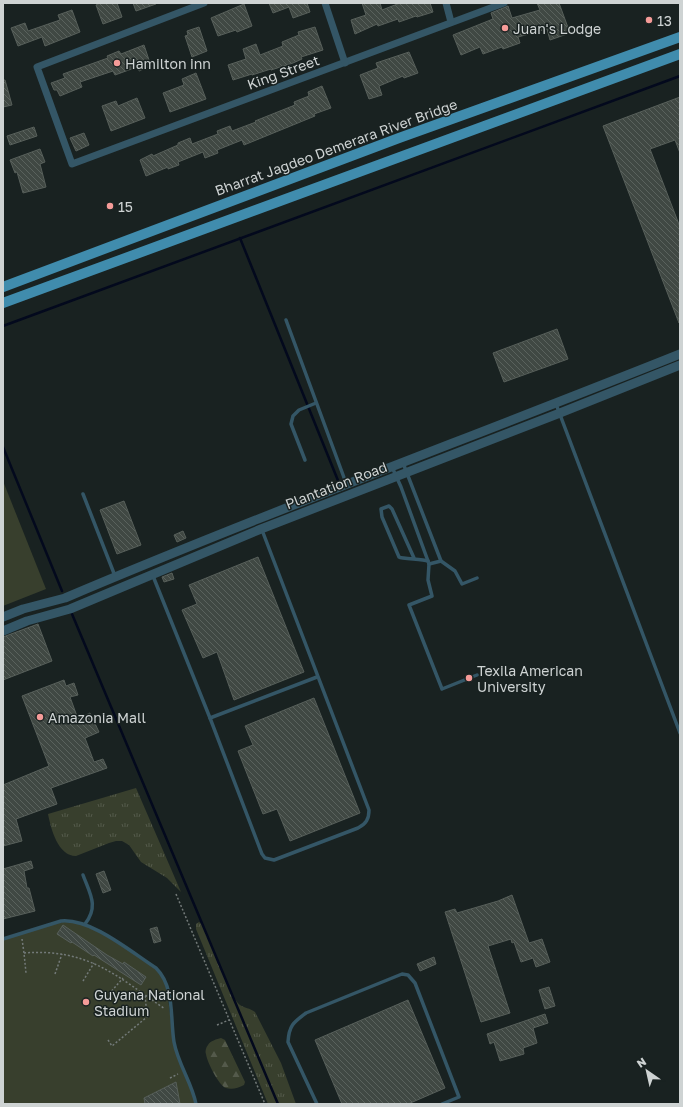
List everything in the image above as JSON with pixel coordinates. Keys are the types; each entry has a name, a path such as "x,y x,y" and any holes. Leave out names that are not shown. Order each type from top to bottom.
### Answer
{"main road":[{"name":"Bharrat Jagdeo Demerara River Bridge","path":"3,287 399,138 680,37"},
{"path":"3,303 680,54"}],"street":[{"name":"King Street","path":"204,3 37,67 72,164 504,3"},
{"path":"325,3 345,63"},
{"path":"446,3 451,22"},
{"name":"Plantation Road","path":"3,617 23,609 65,598 258,519 556,404 680,354"},
{"name":"Plantation Road","path":"3,631 28,621 70,610 262,529 680,365"}],"lane":[{"path":"286,320 347,484"},
{"path":"305,460 291,424 293,416 299,410 316,403"},
{"path":"556,404 680,733"},
{"path":"402,463 415,491 441,561 455,572 462,584 477,578"},
{"path":"392,467 429,562 428,580 432,596 409,605 442,689 477,675"},
{"path":"84,494 115,577"},
{"path":"414,558 391,508 389,506 381,510 382,516 399,557 403,559 414,558 429,562 441,561"},
{"path":"152,575 210,718 259,850 265,858 274,860 364,825 369,816 369,810 258,519"},
{"path":"210,718 318,677"},
{"path":"83,875 93,906 91,917 85,924"},
{"path":"3,939 61,921 69,920 85,924 118,943 160,972 166,983 172,1013 174,1044 196,1104"},
{"path":"318,1104 288,1042 289,1032 293,1022 306,1013 402,974 408,975 415,983 459,1097 442,1104"}],"path":[{"path":"176,894 265,1104"},
{"path":"21,934 26,973"},
{"path":"24,953 38,952 62,954 81,958 94,963 122,978 172,1013"},
{"path":"55,974 62,954"},
{"path":"83,981 94,963"},
{"path":"109,994 122,978"},
{"path":"108,1040 112,1046 147,1017 145,994"},
{"path":"217,1025 229,1020"},
{"path":"170,1078 184,1071"}],"green space":[{"path":"3,481 46,589 3,606"},
{"path":"136,788 181,892 167,878 141,862 129,845 122,841 109,843 76,856 64,852 56,841 48,814"},
{"name":"Guyana National Stadium","path":"69,920 94,928 156,968 166,983 174,1044 196,1104 3,1104 3,939"},
{"path":"199,922 203,925 235,999 243,1007 255,1012 281,1063 296,1104 268,1104 196,929 196,924"},
{"path":"221,1038 225,1040 245,1082 244,1085 240,1087 230,1089 223,1086 214,1073 209,1062 206,1053 207,1047 212,1041"}],"building":[{"path":"100,3 117,3 122,17 103,24 96,5"},
{"path":"133,3 156,3 156,4 136,11"},
{"path":"269,3 307,3 310,12 293,18 289,7 273,13"},
{"path":"362,3 380,3 382,10 400,3 430,3 433,12 399,22 398,19 378,26 377,24 355,34 351,20 366,15"},
{"path":"537,3 559,3 570,33 550,40 547,29 518,37 520,43 503,49 502,47 483,54 480,47 461,55 453,35 493,19 491,13 508,6 512,18 540,10"},
{"path":"244,4 252,26 237,32 236,30 218,36 211,18"},
{"path":"72,10 80,32 45,46 42,37 18,46 11,28 25,23 28,31 60,20 58,15"},
{"path":"199,27 207,51 192,57 185,36 188,35 187,31"},
{"path":"315,27 323,50 301,57 302,59 293,63 233,80 228,65 246,59 243,49 256,44 260,55 283,46 282,42 299,35 298,32"},
{"path":"144,45 151,66 139,71 137,67 115,75 113,71 80,82 82,87 60,96 57,90 54,90 51,83 65,78 63,74 108,58 107,56 119,51 121,54"},
{"path":"409,52 418,73 404,78 403,76 379,86 382,95 369,99 360,75 378,68 376,63"},
{"path":"196,73 206,99 170,112 163,93 184,85 182,79"},
{"path":"3,80 5,80 12,105 3,107"},
{"path":"322,86 331,108 244,145 242,140 217,150 218,153 205,158 203,152 178,162 179,165 168,169 168,167 146,176 140,160 178,145 178,143 190,138 192,144 218,134 217,131 230,126 232,131 256,122 255,121 295,105 294,102 309,96 308,92"},
{"path":"680,97 680,153 675,140 650,149 680,227 679,323 603,126"},
{"path":"137,98 145,118 111,131 102,106 116,101 118,106"},
{"path":"34,127 37,136 10,145 7,136"},
{"path":"84,133 89,145 76,151 70,138"},
{"path":"40,149 45,162 40,164 46,187 23,193 17,172 15,173 10,160"},
{"path":"557,329 568,359 504,382 493,353"},
{"path":"124,501 141,545 117,554 100,510"},
{"path":"183,531 186,538 177,542 174,535"},
{"path":"258,557 304,672 234,700 217,652 203,658 182,610 197,604 189,585"},
{"path":"172,573 174,579 164,582 162,577"},
{"path":"38,624 52,661 3,680 3,637"},
{"path":"64,680 66,686 74,683 78,695 70,697 78,719 90,713 99,732 85,738 94,762 103,759 107,768 51,788 57,804 16,819 22,841 3,846 3,785 49,766 22,696"},
{"path":"314,698 360,813 290,841 277,809 263,814 238,751 253,745 245,726"},
{"path":"31,861 33,868 24,871 27,888 29,888 35,911 3,919 3,869"},
{"path":"104,871 111,890 103,893 96,874"},
{"path":"512,895 529,943 542,939 550,962 536,967 533,958 521,962 514,942 512,943 511,939 488,946 510,1013 481,1022 445,912 455,909 457,913 498,901"},
{"path":"63,925 107,955 123,964 124,962 146,977 141,985 94,955 93,956 57,934"},
{"path":"157,927 161,941 154,943 150,929"},
{"path":"434,957 436,964 420,971 417,964"},
{"path":"549,987 555,1006 545,1009 539,990"},
{"path":"408,1000 445,1088 408,1104 342,1104 315,1040"},
{"path":"545,1014 548,1023 533,1028 537,1043 523,1048 524,1054 500,1061 494,1042 490,1044 487,1034"},
{"path":"176,1082 180,1104 145,1104 144,1098"}],"waterway":[{"path":"3,326 680,76"},
{"path":"240,238 339,483"},
{"path":"3,447 62,591"},
{"path":"72,614 278,1104"}],"place":[{"name":"13","path":"649,20"},
{"name":"Juan's Lodge","path":"505,28"},
{"name":"Hamilton inn","path":"117,63"},
{"name":"15","path":"110,206"},
{"name":"Texila American University","path":"469,678"},
{"name":"Amazonia Mall","path":"40,717"},
{"name":"Guyana National Stadium","path":"86,1002"}]}
